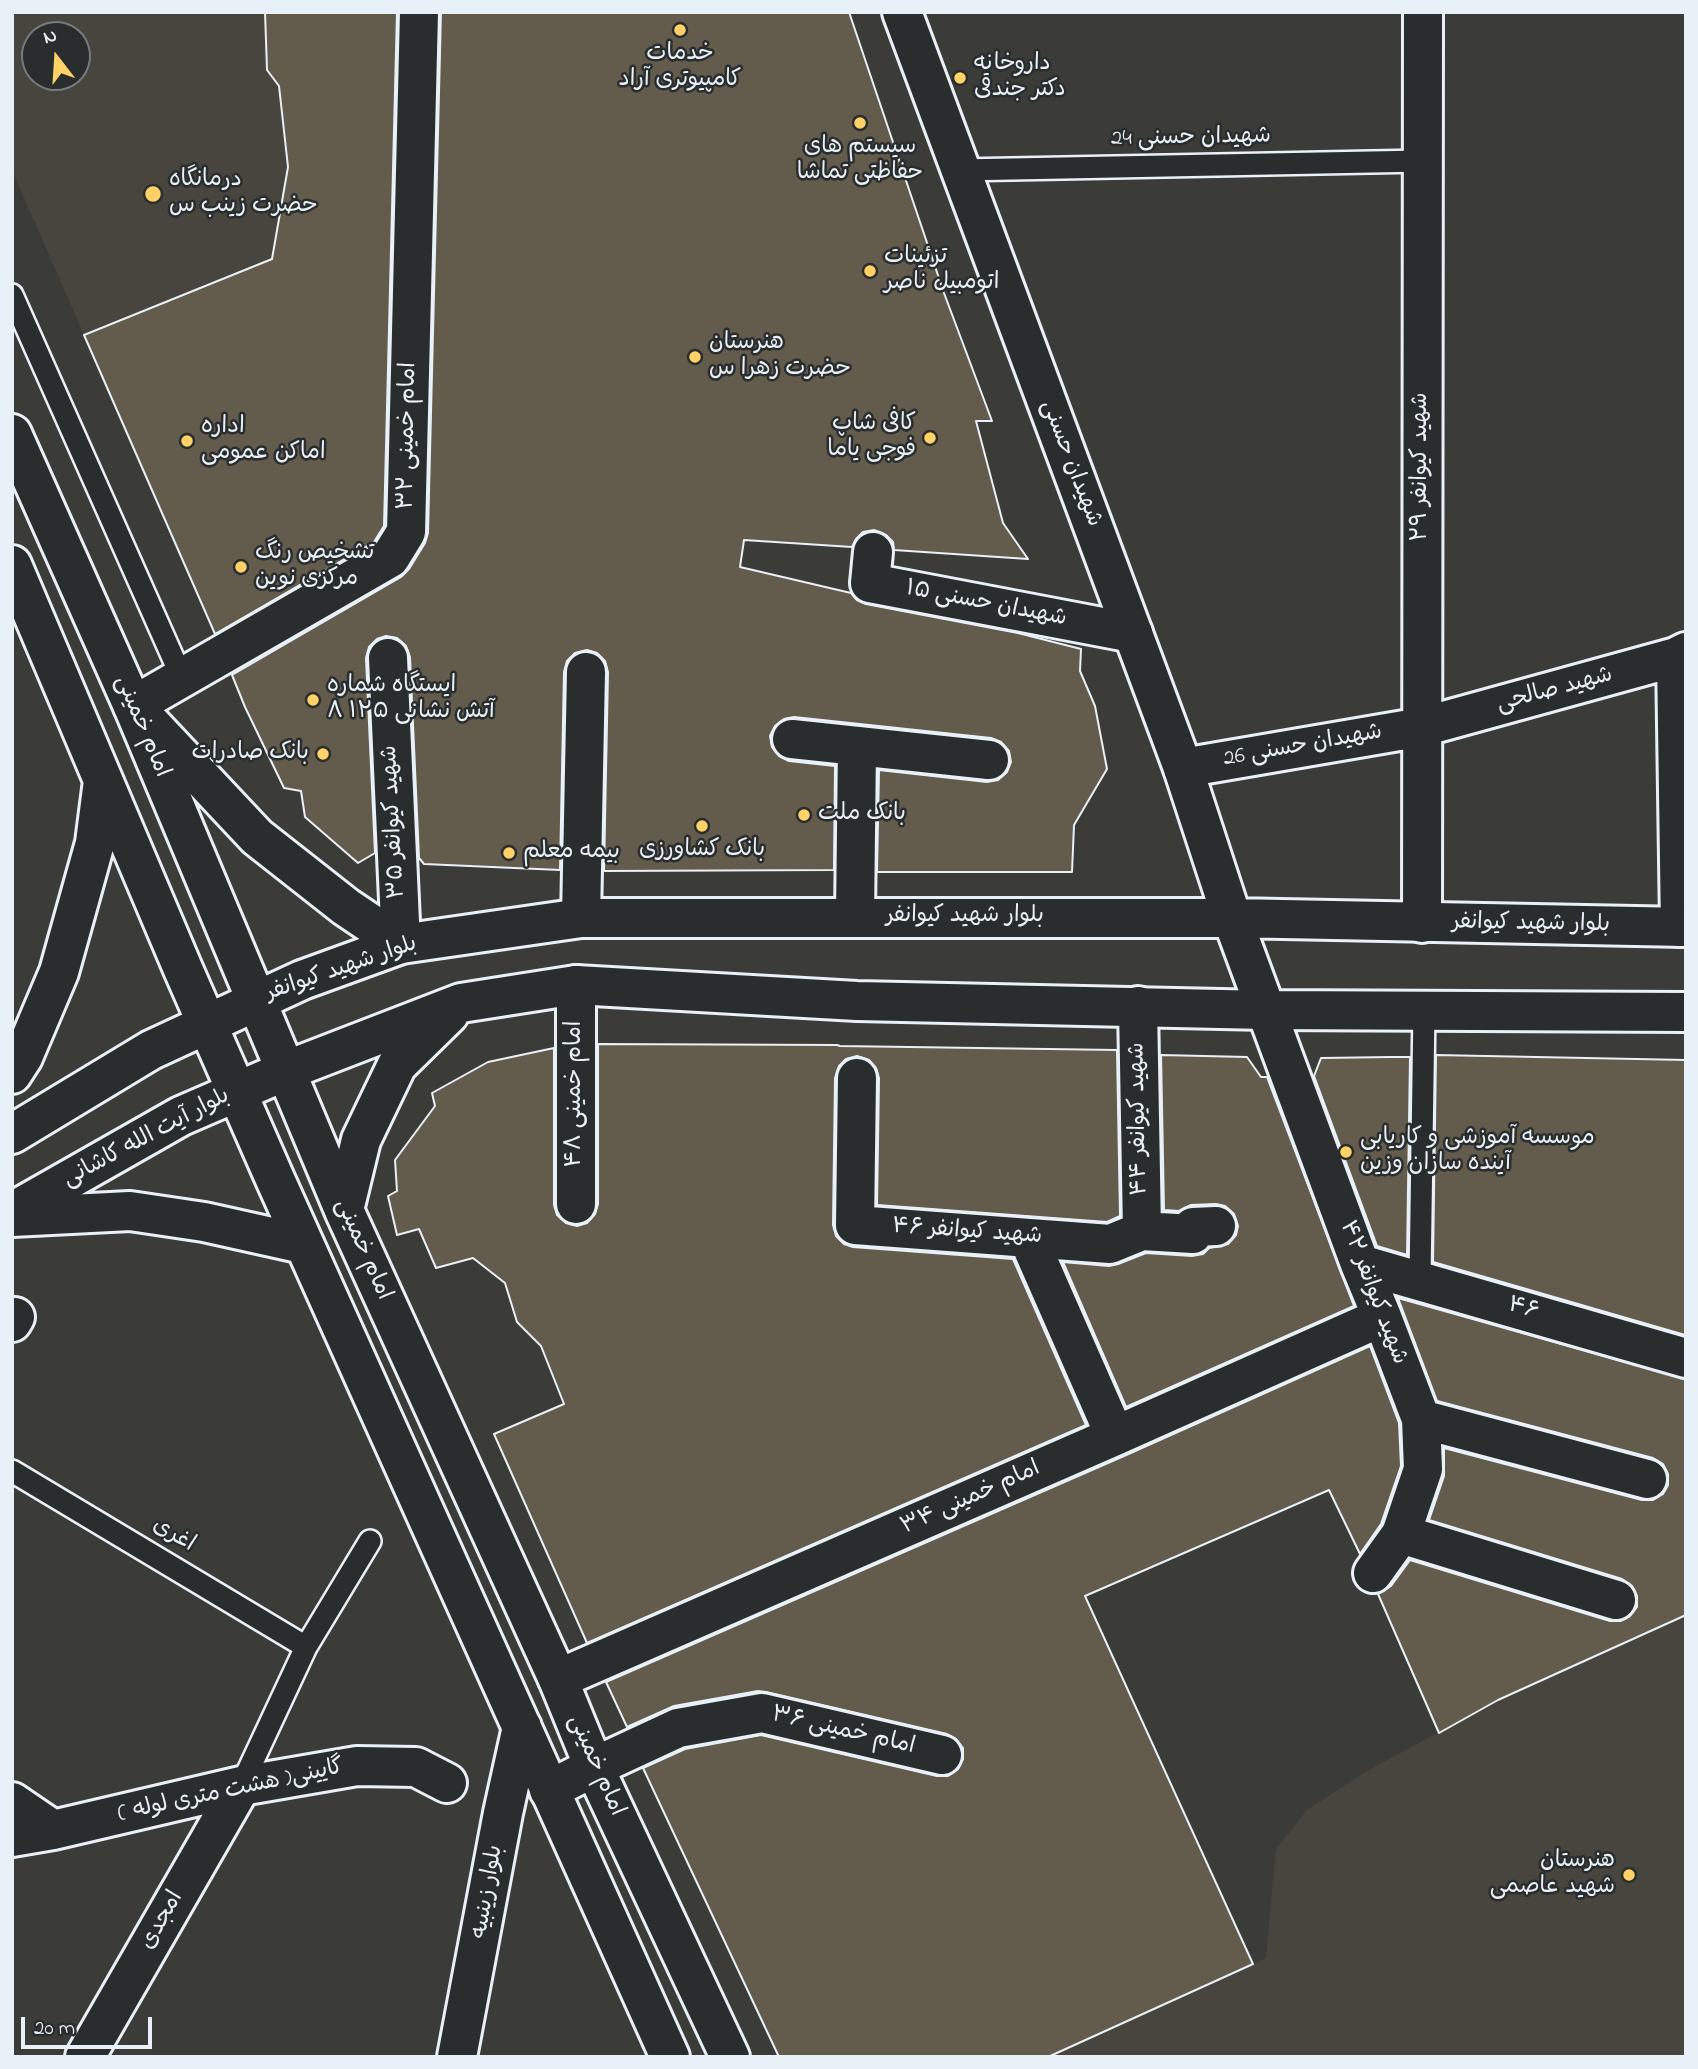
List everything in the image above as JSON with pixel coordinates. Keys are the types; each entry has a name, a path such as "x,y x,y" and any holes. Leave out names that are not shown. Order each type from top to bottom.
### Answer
{"street":[{"name":"امام خمینی ۳۲","path":"133,706 390,558 406,532 419,12"},
{"name":"شهیدان حسنی","path":"902,12 1184,768 1232,918"},
{"name":"شهید کیوانفر ۲۹","path":"1422,923 1423,12"},
{"name":"امام خمینی","path":"12,435 133,706 344,1210 558,1679 594,1767 730,2057"},
{"name":"شهیدان حسنی ۱۵","path":"873,552 870,583 1133,633"},
{"path":"13,571 303,1244 670,2057"},
{"name":"شهید صالحی","path":"1422,727 1681,655"},
{"path":"1681,655 1683,927"},
{"name":"شهید کیوانفر ۳۵","path":"388,658 401,944"},
{"path":"581,918 586,672"},
{"path":"133,706 257,837 346,907 401,944"},
{"name":"شهیدان حسنی 26","path":"1184,768 1422,727"},
{"path":"792,738 989,760"},
{"path":"855,917 857,746"},
{"path":"12,1074 23,1057 59,972 95,843 103,779"},
{"name":"بلوار شهید کیوانفر","path":"256,1000 401,944 581,918 1232,918 1683,927"},
{"name":"شهید کیوانفر ۴۲","path":"1232,918 1360,1264 1421,1419 1423,1469 1401,1534 1373,1573"},
{"path":"285,1071 461,1003 576,985 857,1001 1266,1010 1686,1012"},
{"name":"امام خمینی ۴۸","path":"576,985 576,1204"},
{"path":"12,1135 151,1050 256,1000"},
{"path":"344,1210 361,1140 397,1065 461,1003"},
{"name":"شهید کیوانفر ۴۴","path":"1138,1006 1142,1231"},
{"name":"بلوار آیت الله کاشانی","path":"12,1215 181,1116 285,1071"},
{"name":"شهید کیوانفر ۴۶","path":"857,1078 855,1225 1110,1244 1142,1231 1193,1234 1193,1227 1216,1226"},
{"path":"12,1215 130,1211 204,1222 303,1244"},
{"path":"1028,1238 1115,1436"},
{"name":"۴۶","path":"1360,1264 1686,1357"},
{"name":"امام خمینی ۳۴","path":"558,1679 1382,1317"},
{"path":"1421,1419 1647,1479"},
{"path":"1401,1534 1616,1600"},
{"name":"امام خمینی ۳۶","path":"549,1790 678,1728 762,1713 942,1755"},
{"name":"بلوار زینبیه","path":"457,2057 503,1812 522,1727"},
{"name":"گایینی( هشت متری لوله )","path":"12,1837 241,1786 358,1766 416,1767 447,1783"},
{"name":"امجدی","path":"85,2057 241,1786"},
{"path":"12,1802 53,1830"}],"lane":[{"name":"شهیدان حسنی 24","path":"960,170 1423,161"},
{"path":"12,295 182,678"},
{"path":"1420,1280 1424,1009"},
{"name":"اغری","path":"12,1471 306,1647"},
{"path":"241,1786 306,1647 370,1541"}],"shaded area":[{"name":"درمانگاه حضرت زینب س","path":"12,12 265,12 267,70 279,86 288,167 273,259 84,335 12,170"},
{"path":"1686,1615 1686,2057 1048,2057 1266,1958 1276,1849 1307,1810 1365,1772 1498,1700"}],"building":[{"path":"265,12 397,12 384,526 374,542 215,634 84,335 272,259 288,167 279,86 267,70"},
{"path":"441,12 849,12 944,293 992,421 976,421 1003,523 1028,559 894,550 893,542 886,535 874,530 863,532 852,547 744,540 740,567 851,593 866,604 1018,633 1081,649 1080,671 1095,706 1107,769 1074,825 1072,872 877,872 879,770 987,782 998,780 1007,772 1011,762 1009,751 1001,742 991,738 794,717 784,719 775,726 770,736 772,747 779,756 789,761 835,766 834,870 604,871 608,672 605,661 597,653 587,650 575,653 567,661 564,672 560,870 424,864 419,858 410,657 406,646 397,638 386,636 377,639 369,647 366,658 375,853 358,863 305,817 301,791 284,788 232,675 401,577 425,543 428,533"},
{"path":"598,1044 1117,1050 1120,1216 1107,1222 877,1205 879,1078 876,1068 869,1060 857,1056 846,1059 839,1066 835,1078 833,1225 836,1236 844,1244 853,1247 1013,1259 1086,1425 587,1643 494,1434 564,1404 541,1346 517,1322 505,1283 473,1258 436,1268 419,1229 397,1235 388,1196 397,1191 395,1160 435,1106 432,1093 488,1062 554,1048 554,1205 557,1215 566,1223 577,1226 587,1223 595,1214 598,1204"},
{"path":"1161,1055 1247,1057 1261,1077 1267,1077 1354,1306 1126,1407 1063,1262 1109,1266 1146,1253 1192,1256 1203,1254 1209,1248 1228,1244 1236,1235 1238,1226 1234,1214 1225,1206 1216,1204 1191,1205 1179,1211 1164,1210"},
{"path":"1436,1055 1686,1060 1685,1335 1433,1262"},
{"path":"1410,1057 1407,1255 1377,1246 1314,1076 1321,1058"},
{"path":"1398,1298 1686,1379 1686,1615 1498,1700 1439,1733 1378,1594 1391,1586 1410,1560 1610,1621 1620,1621 1630,1616 1637,1607 1637,1596 1632,1586 1622,1579 1429,1520 1444,1476 1444,1448 1642,1500 1653,1500 1663,1494 1668,1485 1668,1474 1663,1464 1653,1458 1437,1401"},
{"path":"1370,1346 1399,1423 1401,1466 1381,1524 1360,1554 1329,1490 1085,1596 1253,1964 1048,2057 779,2057 643,1768 685,1749 761,1735 937,1776 948,1776 958,1769 963,1759 963,1748 956,1739 947,1734 758,1691 674,1706 627,1727 606,1682"}],"place":[{"name":"خدمات کامپیوتری آراد","path":"680,30"},
{"name":"داروخانه دکتر جندقی","path":"960,78"},
{"name":"سیستم های حفاظتی تماشا","path":"860,123"},
{"name":"درمانگاه حضرت زینب س","path":"153,194"},
{"name":"تزئینات اتومبیل ناصر","path":"870,271"},
{"name":"هنرستان حضرت زهرا س","path":"695,357"},
{"name":"کافی شاپ فوجی یاما","path":"930,438"},
{"name":"اداره اماکن عمومی","path":"187,441"},
{"name":"تشخیص رنگ مرکزی نوین","path":"241,567"},
{"name":"ایستگاه شماره ۸ آتش نشانی ۱۲۵","path":"313,700"},
{"name":"بانک صادرات","path":"323,754"},
{"name":"بانک ملت","path":"804,815"},
{"name":"بانک کشاورزی","path":"702,826"},
{"name":"بیمه معلم","path":"509,853"},
{"name":"موسسه آموزشی و کاریابی آینده سازان وزین","path":"1346,1152"},
{"name":"هنرستان شهید عاصمی","path":"1629,1875"}]}
